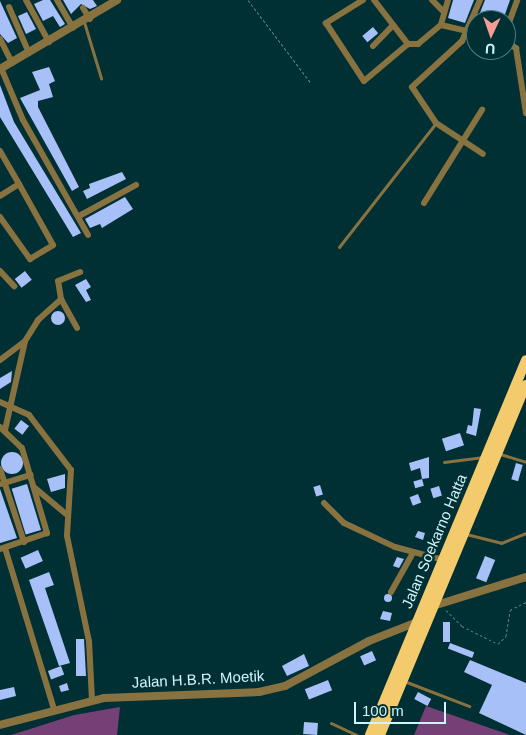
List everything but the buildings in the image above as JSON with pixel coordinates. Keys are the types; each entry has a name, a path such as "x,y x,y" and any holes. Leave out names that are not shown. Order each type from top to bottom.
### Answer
{"highway":[{"name":"Jalan Soekarno Hatta","path":"370,735 526,360"},
{"name":"Jalan Soekarno Hatta","path":"380,735 526,385"}],"street":[{"path":"26,0 49,42"},
{"path":"57,0 73,28"},
{"path":"88,235 79,216 23,120 1,68 87,21 105,3 117,0"},
{"path":"363,0 326,23 364,81 408,44 418,44 441,25 448,0"},
{"path":"374,0 408,44"},
{"path":"432,0 444,12"},
{"path":"9,7 29,53"},
{"path":"83,8 87,21"},
{"path":"373,46 393,25"},
{"path":"441,25 466,30"},
{"path":"0,38 12,63"},
{"path":"466,38 412,86 436,123 483,154"},
{"path":"516,48 526,113"},
{"path":"424,203 482,110"},
{"path":"0,151 54,245 30,259 0,217"},
{"path":"0,196 19,184"},
{"path":"79,216 136,185"},
{"path":"0,271 14,286"},
{"path":"77,328 61,299 58,281 80,272"},
{"path":"0,360 25,341 49,306 61,299"},
{"path":"25,341 10,406 2,428 22,448 47,533 2,548 54,709"},
{"path":"0,402 34,419 71,470 72,499 66,514 89,641 92,700"},
{"path":"0,469 2,483 24,542"},
{"path":"2,483 31,476"},
{"path":"35,488 66,514"},
{"path":"324,502 341,521 413,553 444,560"},
{"path":"391,592 413,553"},
{"path":"433,606 444,606 526,577"},
{"name":"Jalan H.B.R. Moetik","path":"0,725 92,700 268,690 417,622"}],"lane":[{"path":"87,21 101,78"},
{"path":"339,247 436,123"},
{"path":"497,453 526,462"},
{"path":"444,462 485,457"},
{"path":"464,533 501,543 526,532"},
{"path":"402,680 469,706"},
{"path":"331,723 357,735"}],"path":[{"path":"248,0 311,84"},
{"path":"444,606 457,622 498,644 506,636 510,610 526,602"}],"shaded area":[{"path":"426,706 510,735 414,735"},
{"path":"120,707 117,735 11,735 74,715"}]}
